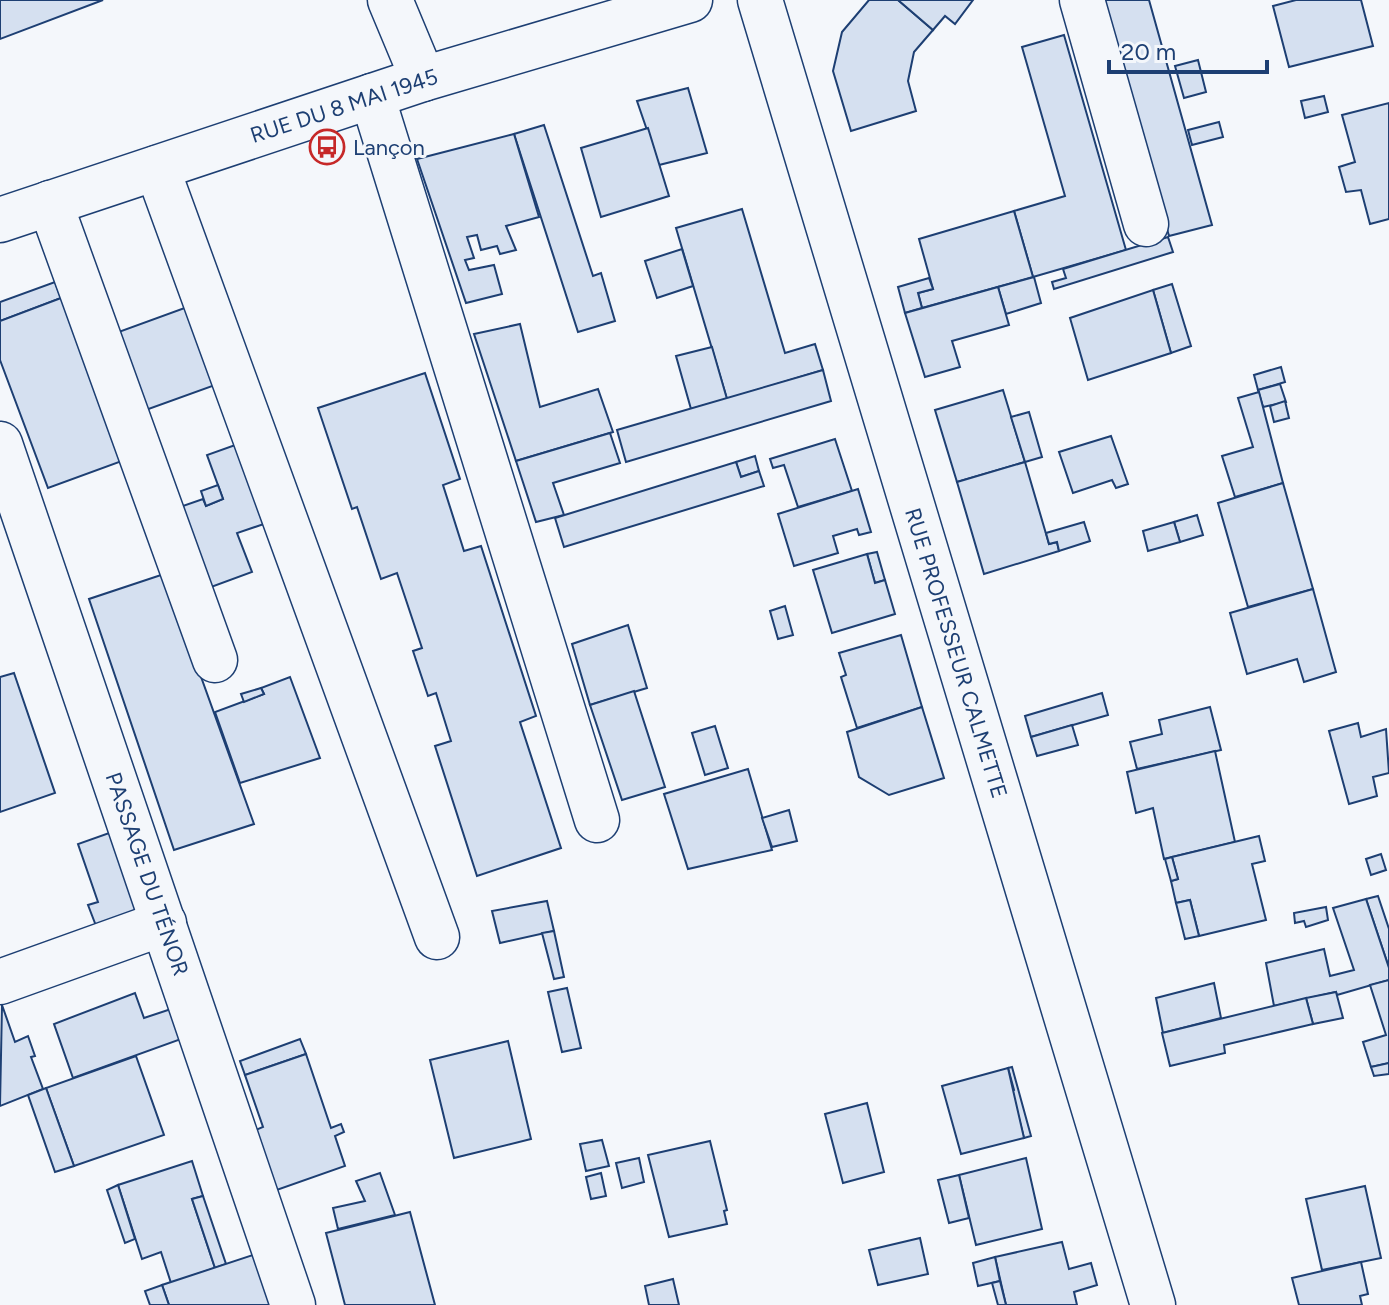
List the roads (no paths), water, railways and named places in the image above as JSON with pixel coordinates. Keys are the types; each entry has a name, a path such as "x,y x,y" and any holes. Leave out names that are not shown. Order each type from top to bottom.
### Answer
{"street":[{"path":"390,0 423,79"},
{"name":"RUE DU 8 MAI 1945","path":"0,220 423,79 690,0"},
{"name":"RUE PROFESSEUR CALMETTE","path":"760,0 1153,1305"},
{"path":"1082,0 1146,224"},
{"path":"372,96 597,820"},
{"path":"157,168 437,937"},
{"path":"50,203 215,660"},
{"name":"PASSAGE DU TÉNOR","path":"0,444 293,1305"},
{"path":"0,982 164,923"}],"place":[{"name":"Lançon","path":"327,147"}]}
